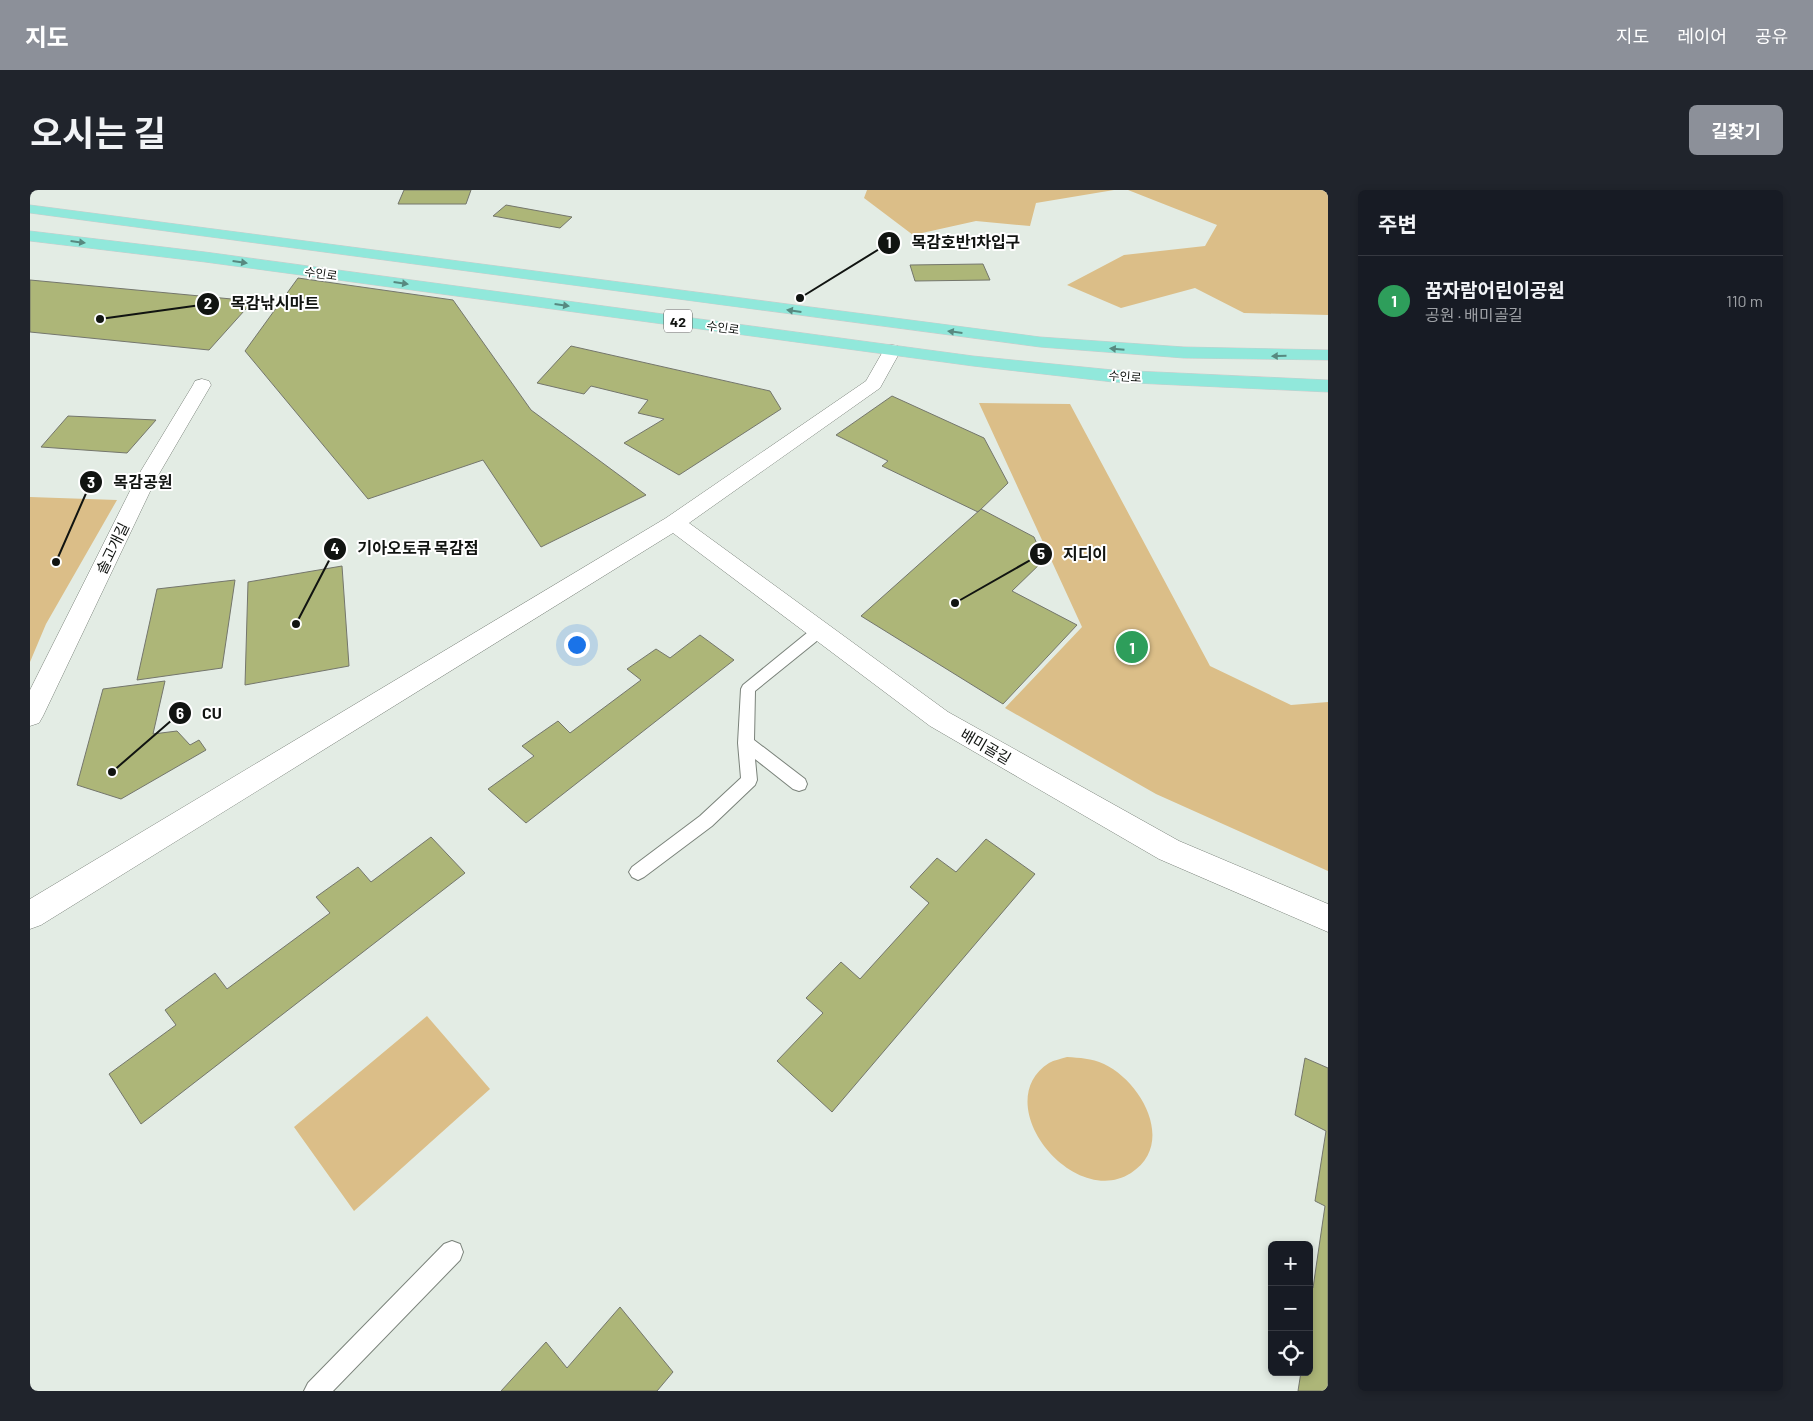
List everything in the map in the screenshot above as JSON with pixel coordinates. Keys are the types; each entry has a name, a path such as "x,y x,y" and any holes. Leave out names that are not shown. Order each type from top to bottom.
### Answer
{"main road":[{"name":"수인로","path":"30,210 1040,342 1265,357 1328,356"},
{"name":"수인로","path":"30,236 205,257 973,361 1113,376 1328,386"}],"street":[{"path":"30,915 674,523 873,384 892,350"},
{"name":"솔고개길","path":"30,716 146,480 202,385"},
{"name":"배미골길","path":"674,523 818,632 940,720 1168,850 1328,918"}],"lane":[{"path":"638,872 706,821 749,780 746,743 748,689 818,632"},
{"path":"746,743 800,784"},
{"path":"316,1391 452,1252"}],"shaded area":[{"path":"867,190 1114,190 1036,203 1030,226 976,221 913,235 864,198"},
{"path":"1128,190 1328,190 1328,315 1244,313 1195,288 1121,308 1067,285 1124,255 1205,246 1217,225"},
{"path":"979,403 1070,404 1210,666 1291,705 1328,702 1328,871 1156,794 1005,708 1082,627"},
{"path":"30,497 117,500 46,624 30,662"},
{"path":"427,1016 490,1089 354,1211 294,1127"},
{"path":"1067,1057 1090,1059 1104,1064 1131,1085 1141,1099 1149,1114 1152,1131 1151,1146 1144,1161 1131,1173 1108,1181 1085,1177 1063,1165 1045,1147 1032,1125 1028,1102 1032,1081 1049,1063"}],"building":[{"path":"404,190 471,190 466,204 398,204"},
{"path":"506,205 572,217 560,228 493,216"},
{"path":"983,264 990,280 915,281 910,265"},
{"path":"298,278 453,300 531,410 646,495 541,547 483,460 368,499 245,351"},
{"path":"30,280 253,301 209,350 30,332"},
{"path":"571,346 770,391 781,409 679,475 624,443 664,419 638,413 648,400 591,386 584,394 537,383"},
{"path":"892,396 984,438 1008,483 978,512 882,466 888,461 836,435"},
{"path":"68,416 156,420 127,453 41,447"},
{"path":"981,509 1034,537 1044,560 1012,591 1077,625 1003,704 861,616"},
{"path":"342,566 349,666 245,685 248,582"},
{"path":"235,580 222,668 137,680 157,589"},
{"path":"700,635 734,660 526,823 488,789 534,756 522,746 558,721 570,733 641,680 627,669 656,649 670,658"},
{"path":"165,681 153,734 177,731 190,745 199,740 206,750 121,799 77,785 103,689"},
{"path":"431,837 465,873 141,1124 109,1074 176,1025 165,1010 215,973 227,989 330,913 316,897 358,867 371,882"},
{"path":"986,839 1035,874 832,1112 777,1061 823,1013 806,998 841,962 860,979 929,903 910,887 937,858 956,872"},
{"path":"1305,1058 1328,1068 1328,1391 1298,1391 1300,1376 1313,1376 1313,1288 1325,1206 1315,1201 1326,1131 1295,1115"},
{"path":"620,1307 673,1372 657,1391 501,1391 546,1342 567,1368"}],"place":[{"name":"목감호반1차입구","path":"800,298"},
{"name":"목감낚시마트","path":"100,319"},
{"name":"목감공원","path":"56,562"},
{"name":"지디이","path":"955,603"},
{"name":"기아오토큐 목감점","path":"296,624"},
{"name":"꿈자람어린이공원","path":"1132,647"},
{"name":"CU","path":"112,772"}]}
